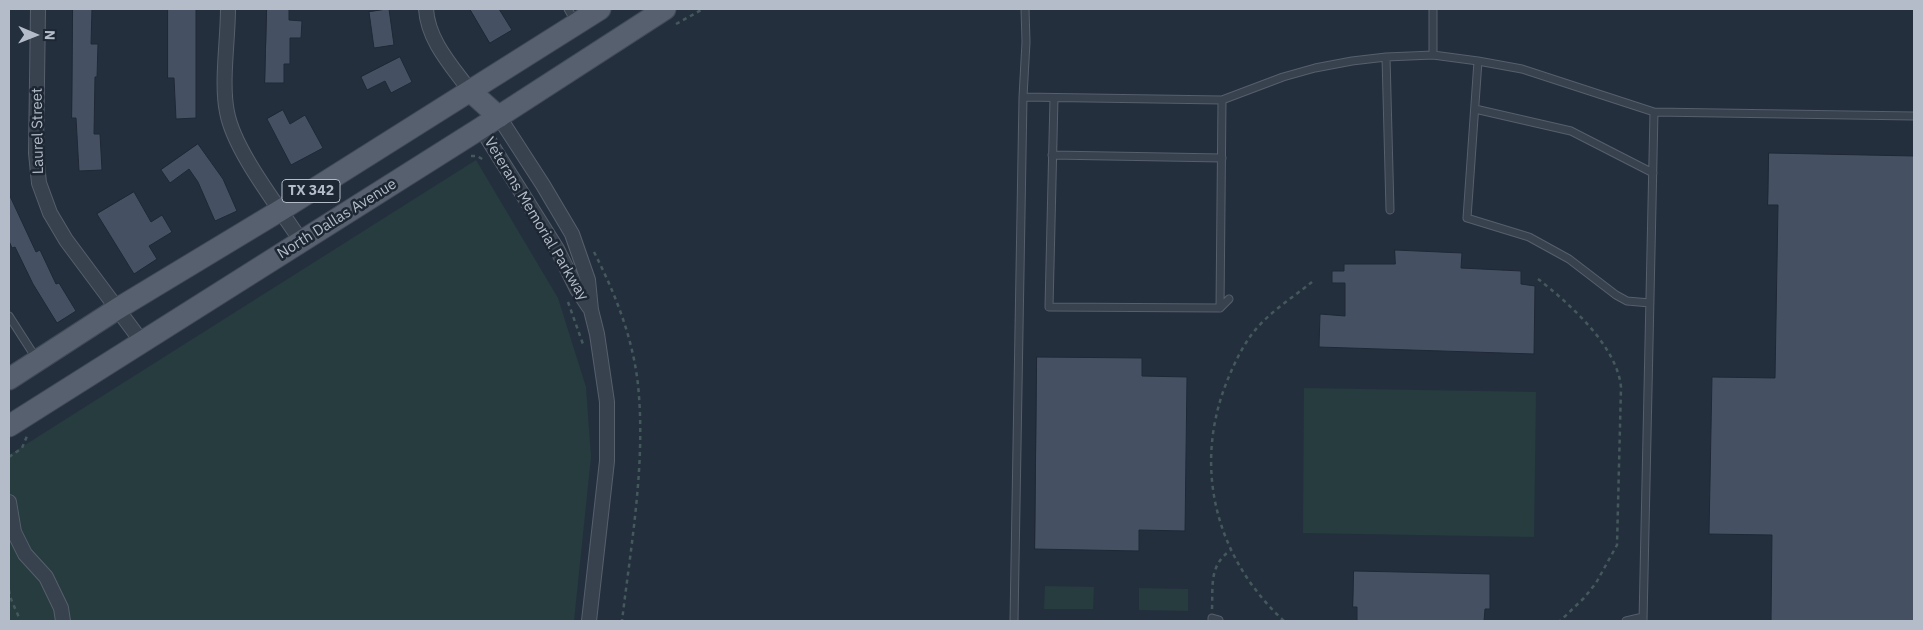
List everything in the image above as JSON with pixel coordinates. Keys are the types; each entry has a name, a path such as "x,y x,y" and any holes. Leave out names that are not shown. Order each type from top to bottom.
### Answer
{"main road":[{"name":"TX 342","path":"9,379 117,309 470,91 572,16 600,9"},
{"name":"North Dallas Avenue","path":"9,426 665,9"},
{"path":"470,91 490,122"}],"street":[{"name":"Laurel Street","path":"38,9 36,153 38,183 50,213 66,240 142,342"},
{"path":"228,9 225,91 227,113 234,135 244,154 301,241"},
{"path":"426,9 434,38 470,91"},
{"name":"Veterans Memorial Parkway","path":"490,122 577,289 591,310"},
{"name":"Veterans Memorial Parkway","path":"490,122 572,234 588,280 606,402 607,461 589,621"},
{"path":"9,502 14,532 25,554 46,577 61,608 62,621"}],"lane":[{"path":"1014,621 1023,97 1026,42 1025,9"},
{"path":"1433,9 1433,55"},
{"path":"1023,97 1222,100 1283,77 1315,68 1386,57 1433,55 1522,69 1654,112 1914,116"},
{"path":"1386,57 1390,210"},
{"path":"1478,61 1468,218 1536,240 1569,258 1616,295 1627,301 1650,303"},
{"path":"1054,98 1049,307 1220,308 1228,300"},
{"path":"1220,308 1222,100"},
{"path":"1475,109 1571,131 1653,173"},
{"path":"1626,621 1643,619 1654,112"},
{"path":"1052,156 1222,158"},
{"path":"9,316 37,360"}],"path":[{"path":"475,156 481,158 487,164"},
{"path":"1538,278 1575,310 1595,334 1618,374 1621,387 1618,545 1596,583 1584,598 1560,621"},
{"path":"1284,621 1262,598 1242,569 1232,550 1218,512 1212,483 1211,451 1216,409 1240,352 1252,333 1264,321 1312,282"},
{"path":"566,295 586,356"},
{"path":"1214,620 1214,572 1219,560 1232,550"},
{"path":"9,590 20,621"}],"green space":[{"path":"476,160 558,298 586,387 591,457 574,621 9,621 9,455"},
{"path":"1304,388 1536,392 1534,537 1303,533"},
{"path":"1045,586 1094,587 1093,609 1044,609"},
{"path":"1139,588 1188,589 1188,611 1139,610"}],"building":[{"path":"73,9 92,9 91,44 98,44 97,77 95,77 94,134 100,134 102,170 79,171 76,118 72,118"},
{"path":"168,9 196,9 196,118 176,119 174,78 168,78"},
{"path":"267,9 289,9 289,20 302,21 301,38 290,38 290,64 284,64 284,83 265,83"},
{"path":"389,9 394,45 374,48 369,12"},
{"path":"470,9 499,9 512,30 490,43"},
{"path":"400,57 412,82 391,93 385,81 367,90 361,77"},
{"path":"283,110 290,124 305,115 323,148 291,165 267,119"},
{"path":"198,144 223,179 237,211 215,221 198,182 189,169 170,183 161,170"},
{"path":"1769,153 1914,156 1914,621 1771,621 1772,535 1709,534 1712,377 1775,378 1778,205 1768,205"},
{"path":"134,192 151,222 162,215 172,232 149,246 157,259 134,274 97,214"},
{"path":"9,194 36,252 40,250 56,284 59,283 76,311 57,323 33,284 15,247 12,248 9,241"},
{"path":"1395,250 1462,253 1461,268 1521,271 1521,284 1535,286 1534,354 1319,347 1320,314 1345,316 1345,283 1332,283 1332,271 1344,271 1344,264 1395,264"},
{"path":"1037,357 1142,358 1142,376 1187,377 1185,531 1139,530 1139,551 1035,549"},
{"path":"1354,571 1490,574 1490,609 1485,609 1484,621 1357,621 1357,607 1353,607"}]}
